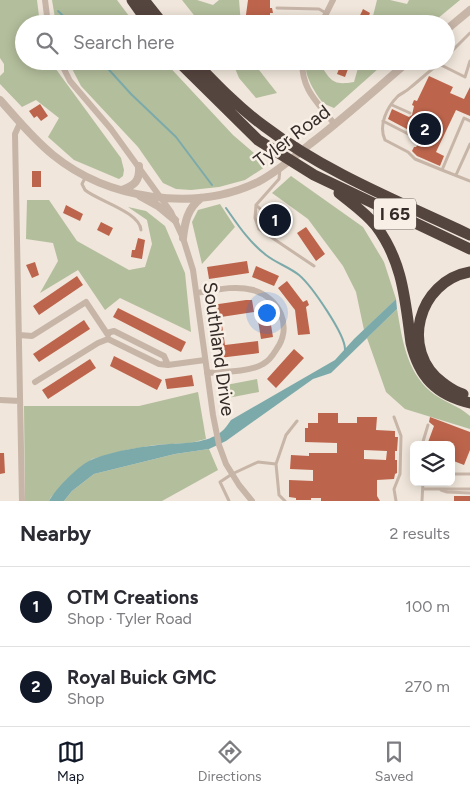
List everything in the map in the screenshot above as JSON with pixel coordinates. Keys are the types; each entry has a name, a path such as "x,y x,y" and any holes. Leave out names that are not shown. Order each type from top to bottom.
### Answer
{"highway":[{"path":"132,0 143,15"},
{"path":"144,0 156,15"},
{"name":"I 65","path":"187,70 258,140 270,148 317,177 470,250"},
{"name":"I 65","path":"203,70 264,126 324,165 470,235"},
{"path":"317,177 371,220 392,252 401,275 413,354 420,370 432,385 439,390 457,400 470,403"},
{"path":"470,272 448,280 435,290 424,306 419,327 419,346 428,368 440,381 456,392 470,395"}],"street":[{"path":"45,0 47,15"},
{"path":"327,13 333,0"},
{"path":"455,22 470,10"},
{"name":"Southland Drive","path":"65,70 77,91 139,166 175,220 183,238 190,259 212,415 219,445 232,474 252,501"},
{"path":"303,70 303,78 310,96 335,125"},
{"name":"Tyler Road","path":"0,100 20,123 54,156 86,175 134,193 161,198 209,198 258,182 280,169 399,70"},
{"path":"20,123 16,134 22,501"},
{"path":"122,190 133,186 138,180 140,175 139,166"},
{"path":"134,193 158,206 175,220"},
{"path":"183,238 185,220 195,203 201,198"},
{"path":"196,294 235,288 252,290 272,300 279,309 284,322 283,339 268,361 254,368 207,373"},
{"path":"19,335 32,336 86,302 108,336 159,364 205,360"},
{"path":"35,382 108,336"},
{"path":"0,400 20,400"}],"lane":[{"path":"277,8 319,9 327,13"},
{"path":"455,48 470,34"},
{"path":"453,70 465,77 470,60"},
{"path":"430,70 408,91 399,95 383,121 383,135 385,140 408,152 415,159 470,181"},
{"path":"392,105 410,113"},
{"path":"442,170 464,118 470,121"},
{"path":"383,121 418,139"},
{"path":"456,175 470,144"},
{"path":"280,169 279,179 256,205 255,218 259,229 314,266"},
{"path":"86,175 82,184 87,192 135,217 141,225 141,230"},
{"path":"256,205 268,216"},
{"path":"394,417 401,436 400,474 394,489 396,501"},
{"path":"285,501 279,496 276,464 286,435 297,421"},
{"path":"423,441 428,425"},
{"path":"229,501 220,482 258,462 276,464"},
{"path":"455,474 470,474"},
{"path":"422,501 423,489 470,491"}],"green space":[{"path":"0,0 37,0 39,15 15,15 15,70 57,70 121,158 124,170 123,176 119,179 74,160 48,137 59,118 36,100 22,107 0,84 0,76 4,72 4,64 0,58"},
{"path":"52,0 117,0 128,15 54,15"},
{"path":"182,0 197,0 213,5 219,0 239,0 240,15 194,15"},
{"path":"377,0 390,0 407,4 409,0 460,0 442,15 373,15"},
{"path":"73,70 172,70 233,135 268,165 245,180 219,187 191,190 176,189 163,183 138,147 81,86"},
{"path":"236,70 259,70 277,93 256,98 239,78"},
{"path":"306,70 324,70 332,80 346,83 354,82 357,70 377,70 334,108 323,103 313,89"},
{"path":"291,176 363,227 384,262 396,299 364,330 356,292 343,266 308,219 272,193"},
{"path":"27,200 49,200 77,241 129,270 145,267 152,244 147,220 128,207 146,211 165,226 185,273 191,332 120,298 105,310 78,270 40,293 58,261 53,243 26,239"},
{"path":"220,204 235,227 202,264 192,222 198,210"},
{"path":"397,309 406,353 415,373 430,391 470,416 470,429 405,409 386,392 367,338"},
{"path":"257,379 259,392 228,398 226,385"},
{"path":"198,392 206,439 190,443 155,445 126,450 92,459 49,501 25,501 24,406 139,406"},
{"path":"209,449 218,470 162,501 64,501 72,491 94,474 175,454"}],"water":[{"path":"396,299 397,309 331,373 313,379 226,441 209,449 175,454 94,474 72,491 64,501 49,501 69,477 93,459 131,449 196,442 215,436 231,420 335,360"}],"building":[{"path":"248,0 270,0 270,8 272,8 273,13 270,13 270,15 246,15"},
{"path":"363,9 370,13 369,15 360,15"},
{"path":"339,70 348,70 345,77 337,74"},
{"path":"429,76 453,87 450,93 464,99 470,87 470,116 456,110 436,152 444,156 440,166 417,156 412,151 421,140 420,136 388,119 392,109 409,117 412,115 414,100 417,101"},
{"path":"40,104 48,116 41,121 37,116 34,118 29,111"},
{"path":"32,171 41,171 41,187 32,187"},
{"path":"66,205 83,214 80,221 63,213"},
{"path":"272,213 285,222 279,230 266,220 271,218"},
{"path":"101,222 113,228 109,236 97,230"},
{"path":"306,227 325,254 316,261 297,233"},
{"path":"138,238 145,240 142,259 131,257"},
{"path":"247,261 249,273 209,279 207,267"},
{"path":"35,262 39,275 32,278 26,265"},
{"path":"256,266 279,276 274,286 252,277"},
{"path":"77,276 83,285 39,315 33,306"},
{"path":"287,281 303,302 307,300 309,305 306,307 310,334 298,335 295,310 278,288"},
{"path":"252,300 254,312 221,317 225,345 258,341 259,353 219,358 212,305"},
{"path":"118,308 186,342 181,352 113,317"},
{"path":"269,313 273,337 261,339 257,314"},
{"path":"84,320 90,329 39,362 33,354"},
{"path":"294,349 304,358 276,388 267,379"},
{"path":"114,356 162,380 157,390 110,366"},
{"path":"90,359 96,368 48,399 42,390"},
{"path":"192,375 194,386 167,389 165,379"},
{"path":"318,413 338,413 338,423 357,423 357,417 377,417 376,430 395,431 395,437 398,437 397,451 395,451 397,473 394,479 377,480 377,496 380,501 321,501 321,498 296,500 296,498 289,497 289,480 313,481 313,470 290,469 291,455 309,456 309,453 337,453 337,443 305,442 305,428 308,428 308,423 318,423","holes":["364,450 387,451 386,460 364,459"]},
{"path":"430,417 470,432 470,450 464,465 455,462 455,441 428,441 434,426 429,422"},
{"path":"0,453 4,453 5,473 0,474"},
{"path":"454,496 470,496 470,501 454,501"}],"waterway":[{"path":"58,11 62,15"},
{"path":"109,70 176,137 212,185"},
{"path":"226,208 254,245 304,280 334,322 344,343 345,350"}],"place":[{"name":"Royal Buick GMC","path":"425,129"},
{"name":"OTM Creations","path":"275,220"}]}
